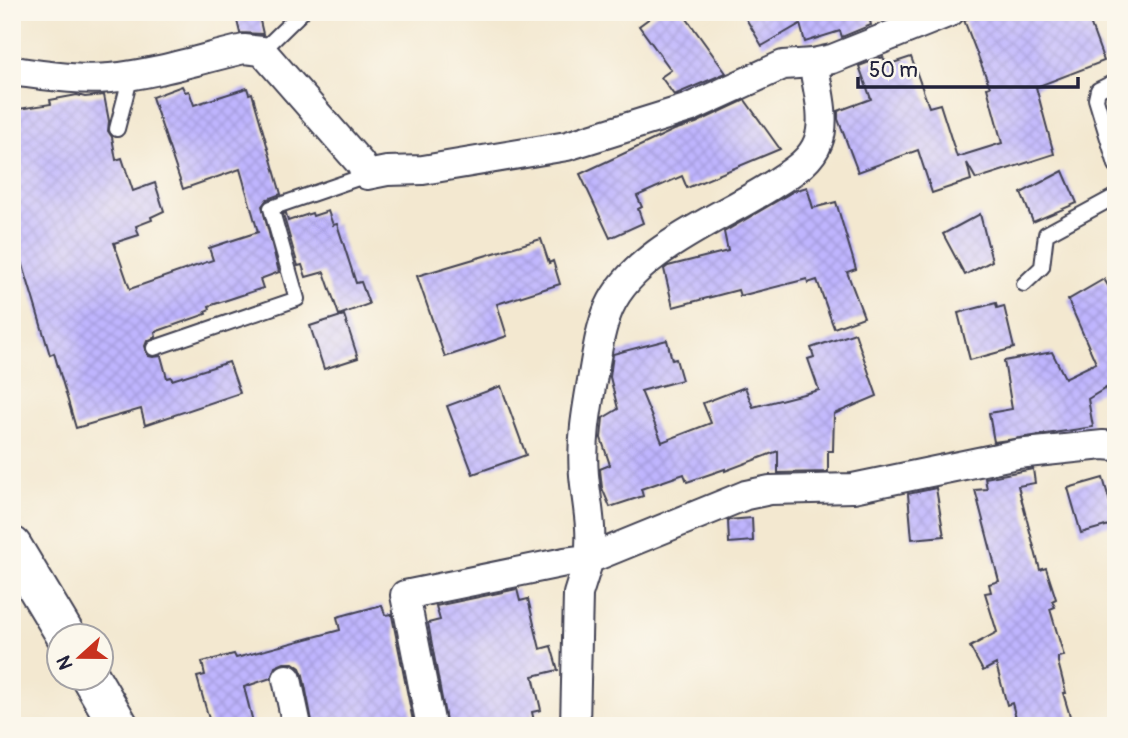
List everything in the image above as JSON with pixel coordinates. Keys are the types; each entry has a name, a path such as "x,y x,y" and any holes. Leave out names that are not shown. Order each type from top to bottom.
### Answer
{"highway":[{"path":"12,546 58,622"},
{"path":"99,692 119,726"}],"street":[{"path":"12,71 108,78 244,49 262,51 360,163 367,175 387,171 423,170 567,146 689,108 783,65 813,64 832,59 950,12"},
{"path":"575,726 578,594 589,559 592,535 584,474 583,431 601,331 610,306 624,284 659,251 758,195 807,159 818,141 821,119 813,64"},
{"path":"431,726 405,595 589,559 746,495 770,490 853,488 1017,454 1116,446"},
{"path":"287,679 297,726"}],"lane":[{"path":"262,51 302,12"},
{"path":"117,130 131,75"},
{"path":"1116,81 1098,90 1096,99 1116,164"},
{"path":"154,348 297,299 271,208 367,175"},
{"path":"1024,284 1042,267 1045,234 1116,196"}],"building":[{"path":"235,12 258,12 263,34 240,33"},
{"path":"658,12 682,12 726,73 674,95 661,77 671,70 639,26"},
{"path":"742,12 881,12 881,17 870,21 871,25 842,37 840,31 805,42 800,24 762,46"},
{"path":"985,12 1086,12 1104,61 1036,87 1054,154 976,179 967,163 971,180 932,193 918,150 858,172 838,119 838,111 871,99 859,66 883,57 887,65 911,57 929,107 940,104 957,157 1002,143 987,88 990,87 964,20"},
{"path":"182,86 185,92 189,91 194,105 247,88 249,94 252,93 281,194 267,199 262,206 279,272 260,279 263,288 209,306 206,314 155,332 156,337 147,341 145,346 148,356 161,356 167,378 171,377 172,380 229,362 240,393 145,425 141,409 76,428 54,353 50,355 12,234 12,208 19,202 12,162 12,110 51,104 50,100 77,95 104,95 108,131 112,137 116,160 122,158 133,191 155,183 164,211 151,217 152,220 136,226 139,235 114,243 130,289 213,260 209,248 258,232 240,169 183,189 152,97"},
{"path":"745,100 780,149 687,188 682,176 637,196 642,207 638,209 643,223 610,238 580,174"},
{"path":"1063,171 1077,203 1033,222 1021,193"},
{"path":"807,187 813,208 836,202 856,269 847,272 864,317 834,328 817,280 808,283 807,279 740,296 738,290 673,307 664,269 728,251 724,232 794,191"},
{"path":"328,211 333,225 337,224 356,283 361,282 369,304 339,315 324,272 306,277 302,265 298,266 283,214 286,213 288,221"},
{"path":"980,214 992,261 965,275 943,234"},
{"path":"541,239 549,263 553,261 560,284 497,304 507,336 445,357 417,276"},
{"path":"1104,279 1116,299 1116,409 1106,388 1088,399 1093,427 994,442 989,413 1012,409 1004,361 1052,352 1065,378 1096,363 1068,300"},
{"path":"996,303 997,308 1004,306 1014,348 970,360 958,313"},
{"path":"344,315 358,358 324,369 310,326"},
{"path":"855,333 877,396 834,414 833,451 828,451 828,472 778,473 778,451 687,482 684,474 641,489 643,496 610,507 602,488 600,469 610,465 601,438 603,418 618,409 610,377 613,354 667,340 672,360 676,359 682,380 641,391 662,442 711,423 703,403 745,387 753,407 819,390 808,359 814,357 811,348"},
{"path":"501,386 526,455 473,474 447,406"},
{"path":"1033,469 1035,483 1018,486 1040,570 1046,568 1056,599 1052,601 1055,607 1050,609 1064,656 1058,657 1058,662 1066,693 1063,693 1073,726 1018,726 1012,703 1007,705 996,664 983,671 970,647 997,632 985,593 991,592 989,584 999,581 975,490 987,489 985,478"},
{"path":"1103,478 1116,523 1081,533 1068,488"},
{"path":"936,488 944,536 912,539 908,494"},
{"path":"752,518 753,541 729,543 728,520"},
{"path":"517,589 520,601 528,599 540,649 551,646 558,670 533,676 541,710 532,712 535,726 447,726 428,623 440,620 436,606"},
{"path":"382,605 385,615 392,614 414,726 313,726 300,668 293,663 284,663 275,667 271,678 244,687 254,726 211,726 197,677 205,675 202,662 234,654 236,658 340,630 337,617"}]}
